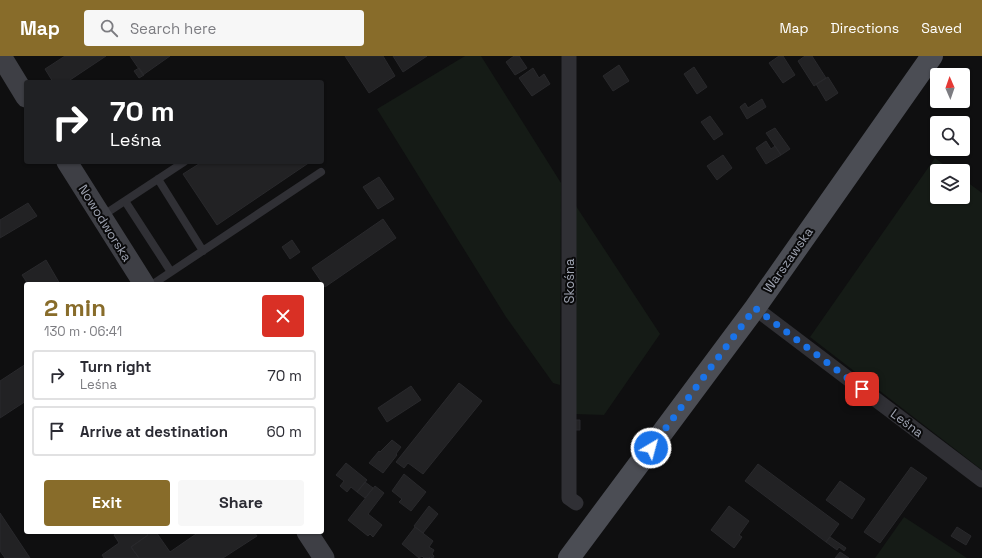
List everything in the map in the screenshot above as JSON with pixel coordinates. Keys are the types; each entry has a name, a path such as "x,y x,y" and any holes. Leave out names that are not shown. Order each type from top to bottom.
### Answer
{"main road":[{"path":"1,56 24,94"},
{"name":"Warszawska","path":"570,558 755,308 932,56"},
{"name":"Nowodworska","path":"67,164 143,282"},
{"path":"308,534 324,558"}],"street":[{"name":"Skośna","path":"569,56 569,498 576,503"},
{"name":"Leśna","path":"755,308 982,480"}],"lane":[{"path":"101,216 181,164"},
{"path":"156,282 321,172"},
{"path":"158,179 203,251"},
{"path":"125,201 171,272"}],"shaded area":[{"path":"465,56 481,56 561,183 560,385 553,383 506,317 377,109"},
{"path":"935,158 943,164 931,164"},
{"path":"930,165 930,204 970,204 970,184 982,193 982,470 810,337"},
{"path":"574,203 660,334 604,415 575,414"},
{"path":"904,517 967,558 875,558"}],"building":[{"path":"65,56 106,56 70,80 52,80 45,69"},
{"path":"130,56 170,56 143,75"},
{"path":"345,56 383,56 395,76 369,93"},
{"path":"393,56 427,56 403,72"},
{"path":"514,56 519,56 527,68 515,75 506,62"},
{"path":"779,56 783,56 795,75 783,83 769,63"},
{"path":"805,56 812,56 826,78 814,86 798,61"},
{"path":"619,65 629,81 613,91 603,76"},
{"path":"694,67 707,87 697,94 684,74"},
{"path":"139,68 144,75 139,78 134,71"},
{"path":"533,68 539,78 544,74 550,84 532,96 519,78"},
{"path":"828,77 838,93 826,101 816,84"},
{"path":"762,99 766,107 747,119 740,107 745,103 748,108"},
{"path":"710,116 723,134 714,140 701,122"},
{"path":"775,128 790,149 781,155 766,133"},
{"path":"766,141 771,149 775,146 781,155 766,164 756,148"},
{"path":"723,155 732,168 717,180 707,166"},
{"path":"199,164 307,164 217,225 183,174"},
{"path":"379,177 394,199 378,209 363,187"},
{"path":"28,203 37,216 0,238 0,220"},
{"path":"383,219 396,238 325,287 324,282 322,282 312,268"},
{"path":"292,240 300,252 290,259 282,247"},
{"path":"46,260 59,282 27,282 22,275"},
{"path":"24,365 24,402 0,418 0,381"},
{"path":"459,383 482,401 423,474 408,463 404,468 396,462"},
{"path":"411,386 421,400 387,422 378,408"},
{"path":"575,420 580,420 580,430 575,430"},
{"path":"392,440 401,447 396,454 397,455 383,473 369,463 379,451 380,452"},
{"path":"346,463 367,480 357,492 351,487 347,492 340,486 344,481 336,475"},
{"path":"758,464 839,524 826,542 745,481"},
{"path":"911,467 927,478 880,543 864,532"},
{"path":"404,474 426,492 411,511 399,502 402,499 392,491"},
{"path":"840,481 865,499 852,519 826,500"},
{"path":"365,482 373,488 365,498 357,492"},
{"path":"375,486 384,493 368,514 382,525 373,537 370,534 368,536 348,520"},
{"path":"429,506 438,514 423,533 414,526"},
{"path":"729,506 749,521 739,535 742,537 734,548 711,530"},
{"path":"0,513 30,558 5,558 0,551"},
{"path":"415,527 433,541 429,547 434,550 432,554 434,556 433,558 424,558 422,556 419,558 402,544"},
{"path":"957,527 971,536 966,545 951,536"},
{"path":"147,534 157,534 170,552 196,534 256,534 257,536 223,558 139,558 131,547"},
{"path":"114,535 148,535 131,547 139,558 104,558 102,555 119,543"},
{"path":"830,537 846,548 844,551 839,547 837,550 826,542"},
{"path":"840,552 849,558 835,558"}],"route":[{"path":"651,448 755,308 862,389"}]}
